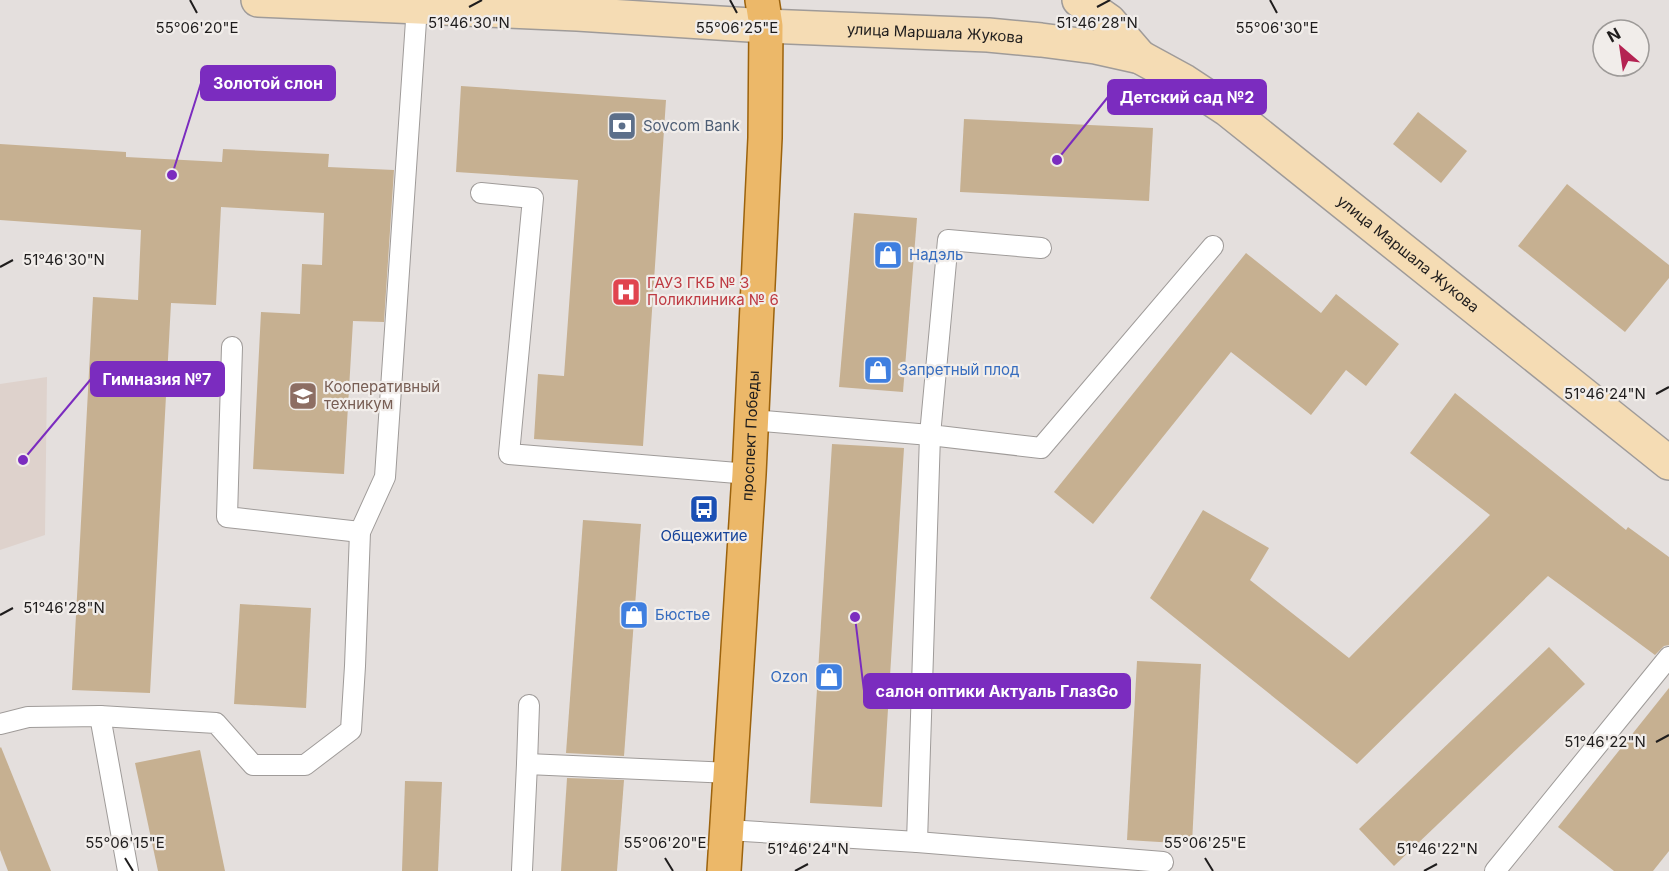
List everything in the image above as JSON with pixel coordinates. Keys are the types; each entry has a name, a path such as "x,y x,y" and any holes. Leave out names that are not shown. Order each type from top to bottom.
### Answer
{"main road":[{"name":"улица Маршала Жукова","path":"258,0 417,6 539,6 764,13 1095,47 1140,57 1184,81 1228,110 1669,463"},
{"name":"улица Маршала Жукова","path":"1079,0 1109,21 1140,57"},
{"name":"проспект Победы","path":"724,871 752,420 765,138 764,13"}],"lane":[{"path":"0,724 28,717 100,716 216,723 253,765 306,765 351,730 360,532 385,477 417,6"},
{"path":"481,193 533,198 509,454 749,474"},
{"path":"917,842 930,435 948,240 1041,248"},
{"path":"752,420 930,435 1041,448 1213,246"},
{"path":"232,346 227,517 360,532"},
{"path":"1495,871 1669,657"},
{"path":"522,870 530,705"},
{"path":"100,716 128,871"},
{"path":"527,764 731,773"},
{"path":"727,830 917,842 1163,862"}],"shaded area":[{"path":"47,377 45,535 0,550 0,384"}],"building":[{"path":"461,86 666,100 643,446 534,439 538,374 564,376 578,180 456,172"},
{"path":"1418,112 1467,151 1441,183 1393,144"},
{"path":"964,119 1153,128 1149,201 960,192"},
{"name":"Кооперативный техникум","path":"0,144 126,152 126,157 222,162 223,149 329,154 328,167 394,170 384,322 353,321 344,474 253,469 261,312 300,314 302,264 322,265 324,213 221,207 216,305 171,303 150,693 72,690 93,297 138,300 141,230 0,220"},
{"path":"1567,184 1669,265 1669,278 1625,332 1518,246"},
{"path":"854,213 917,218 903,392 839,387"},
{"path":"1246,253 1321,313 1336,294 1399,344 1366,386 1346,370 1311,415 1231,352 1093,524 1054,492"},
{"path":"1455,393 1626,530 1628,527 1669,557 1669,645 1664,646 1655,655 1548,576 1357,764 1150,598 1203,510 1269,548 1250,580 1349,658 1490,515 1410,453"},
{"path":"832,444 904,448 882,807 810,803"},
{"path":"583,520 641,524 624,756 566,753"},
{"path":"240,604 311,608 306,708 234,704"},
{"path":"1549,647 1585,684 1394,866 1359,829"},
{"path":"1137,661 1201,664 1192,844 1127,840"},
{"path":"1669,688 1669,851 1653,871 1614,871 1558,827"},
{"path":"1,747 51,871 8,871 0,850"},
{"path":"200,750 225,871 158,871 135,763"},
{"path":"567,778 624,780 617,871 561,871"},
{"path":"405,781 442,782 438,871 402,871"}],"place":[{"name":"Sovcom Bank","path":"622,126"},
{"name":"Детский сад №2","path":"1057,160"},
{"name":"Золотой слон","path":"172,175"},
{"name":"Надэль","path":"888,255"},
{"name":"ГАУЗ ГКБ № 3 Поликлиника № 6","path":"626,292"},
{"name":"Запретный плод","path":"878,370"},
{"name":"Кооперативный техникум","path":"303,396"},
{"name":"Гимназия №7","path":"23,460"},
{"name":"Общежитие","path":"704,509"},
{"name":"Бюстье","path":"634,615"},
{"name":"салон оптики Актуаль ГлазGo","path":"855,617"},
{"name":"Ozon","path":"829,677"}]}
